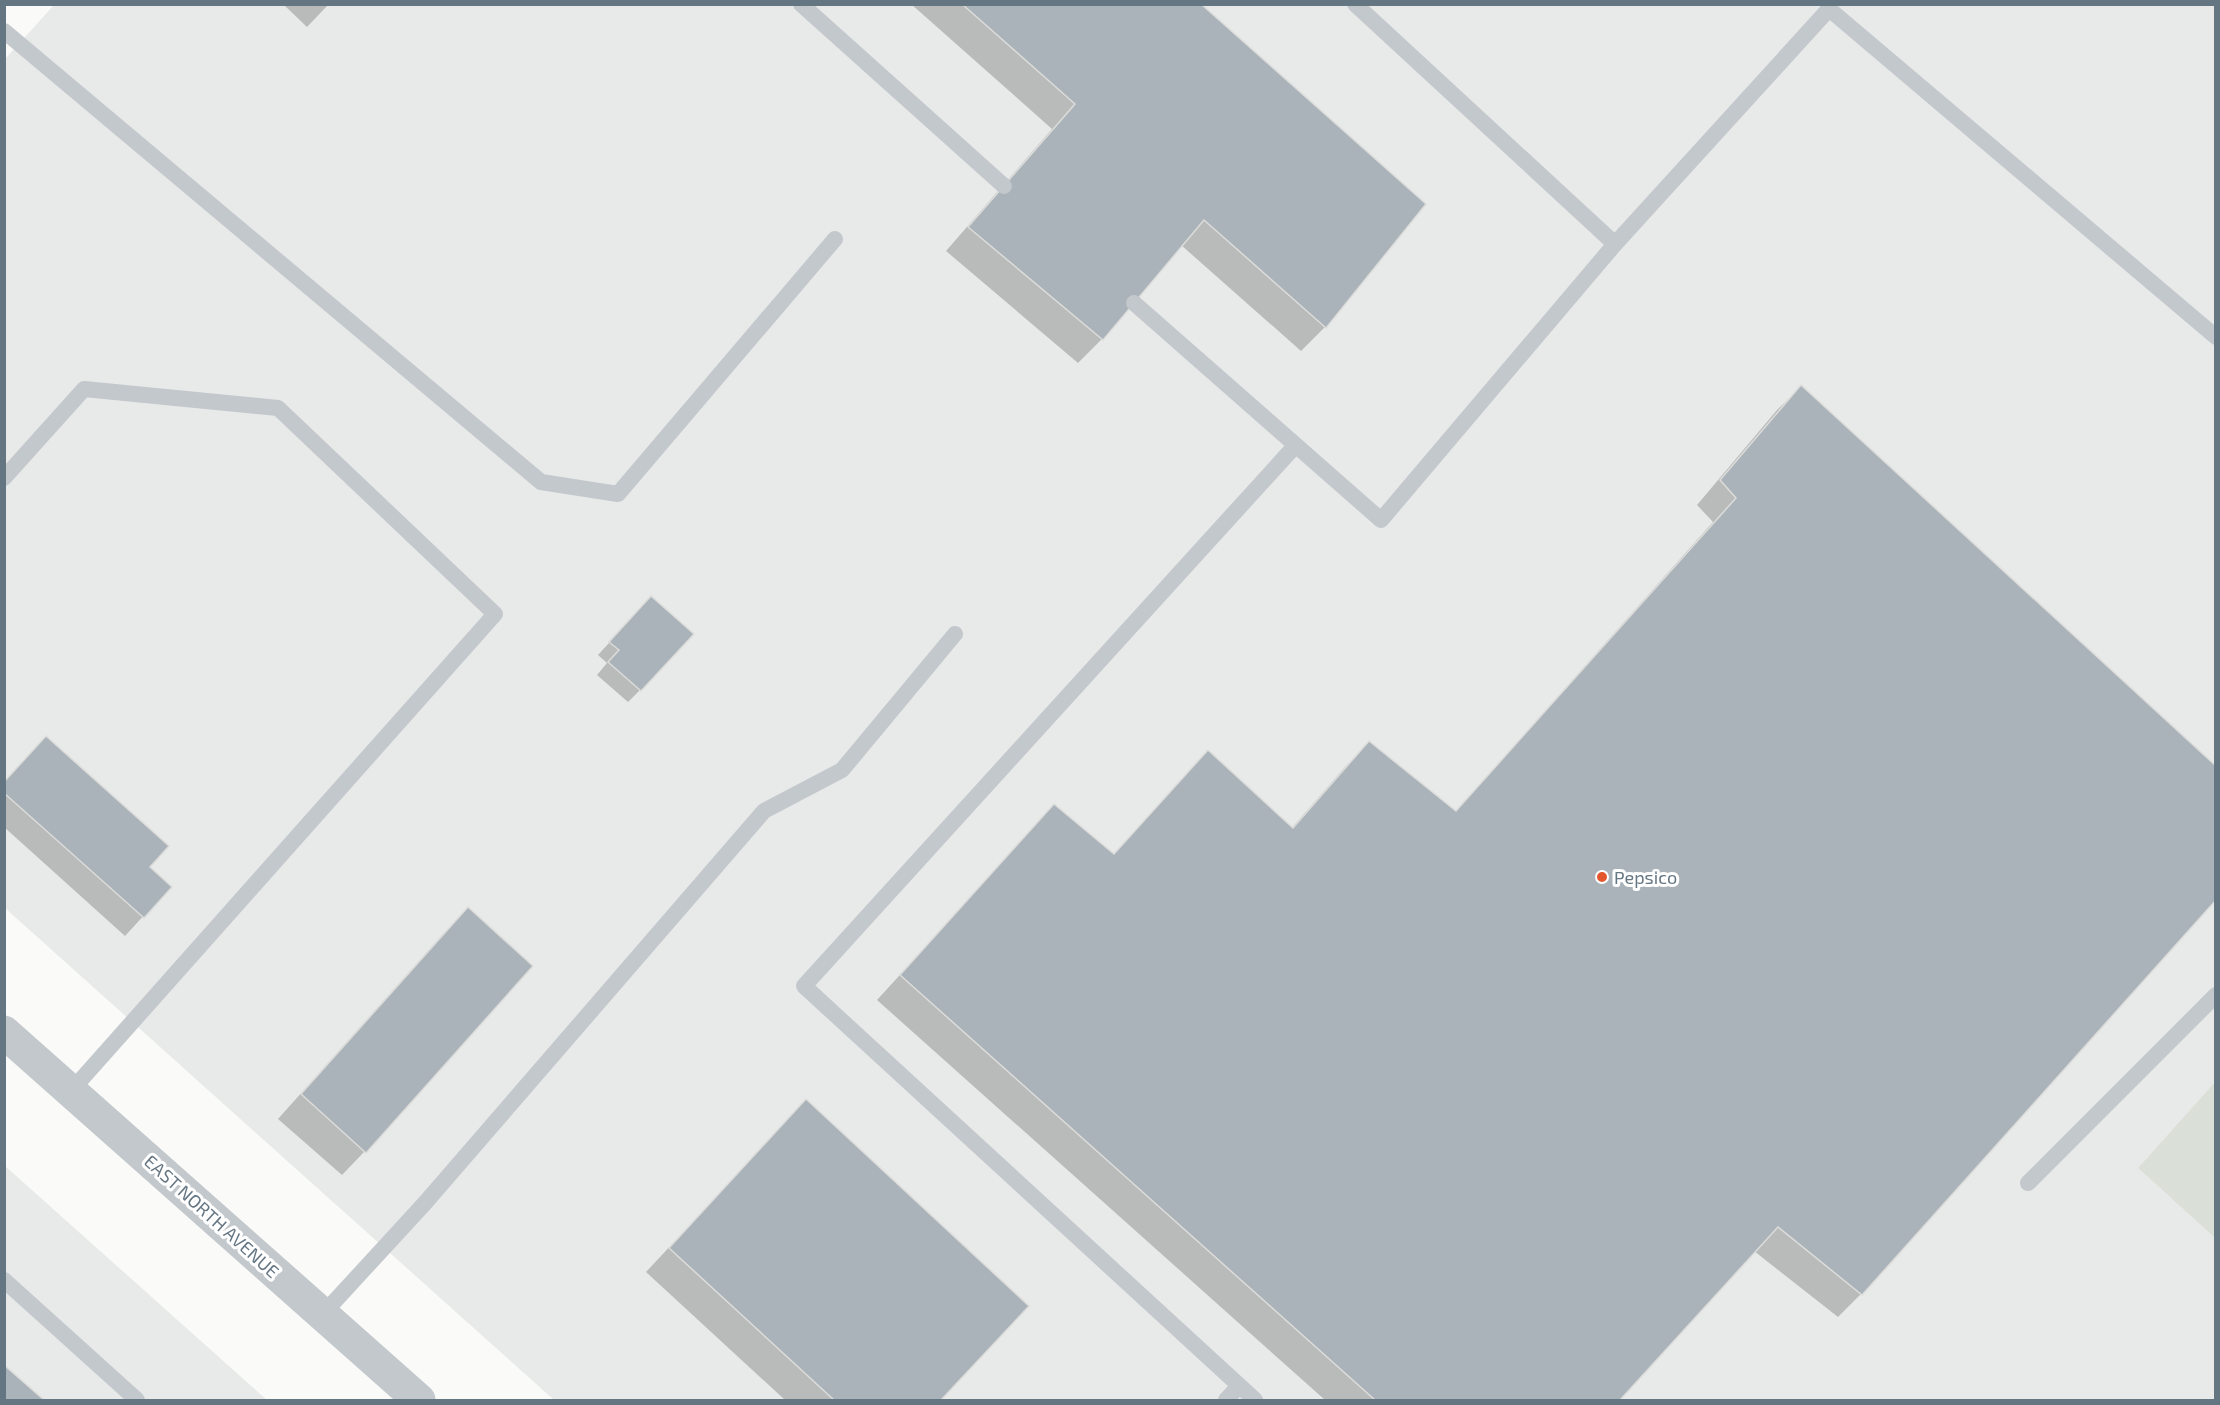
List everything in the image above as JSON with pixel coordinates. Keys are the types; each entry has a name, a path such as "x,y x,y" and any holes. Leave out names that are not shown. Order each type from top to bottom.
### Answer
{"street":[{"name":"EAST NORTH AVENUE","path":"4,1032 418,1401"}],"lane":[{"path":"801,4 1004,186"},
{"path":"1355,4 1615,244"},
{"path":"1134,303 1381,520 1615,244 1826,7 2216,337"},
{"path":"4,31 541,482 618,494 835,239"},
{"path":"4,478 84,389 278,408 495,614 71,1091"},
{"path":"1255,1401 804,986 1295,446"},
{"path":"322,1315 425,1203 764,811 842,770 956,634"},
{"path":"2028,1183 2216,995"},
{"path":"4,1280 137,1401"},
{"path":"1226,1401 1239,1386"}],"shaded area":[{"path":"54,5 2215,5 2215,1082 2138,1168 2215,1238 2215,1400 554,1400 5,908 5,59"},
{"path":"2215,1082 2215,1238 2138,1168"},
{"path":"5,1166 267,1400 5,1400"}],"building":[{"path":"962,4 1201,4 1426,204 1326,328 1204,220 1103,340 968,227 1075,104"},
{"name":"Pepsico","path":"1801,385 2216,766 2216,900 1862,1295 1778,1227 1620,1400 1375,1400 900,975 1054,804 1114,854 1208,750 1293,828 1369,741 1456,811 1736,498 1720,480"},
{"path":"651,596 694,634 641,691 608,662 619,650 609,642"},
{"path":"46,736 169,846 150,867 172,887 144,918 4,793 4,782"},
{"path":"468,907 533,966 366,1153 301,1094"},
{"path":"806,1099 1029,1306 941,1400 834,1400 669,1248"},
{"path":"4,1365 44,1400 4,1400"}],"place":[{"name":"Pepsico","path":"1602,877"}]}
